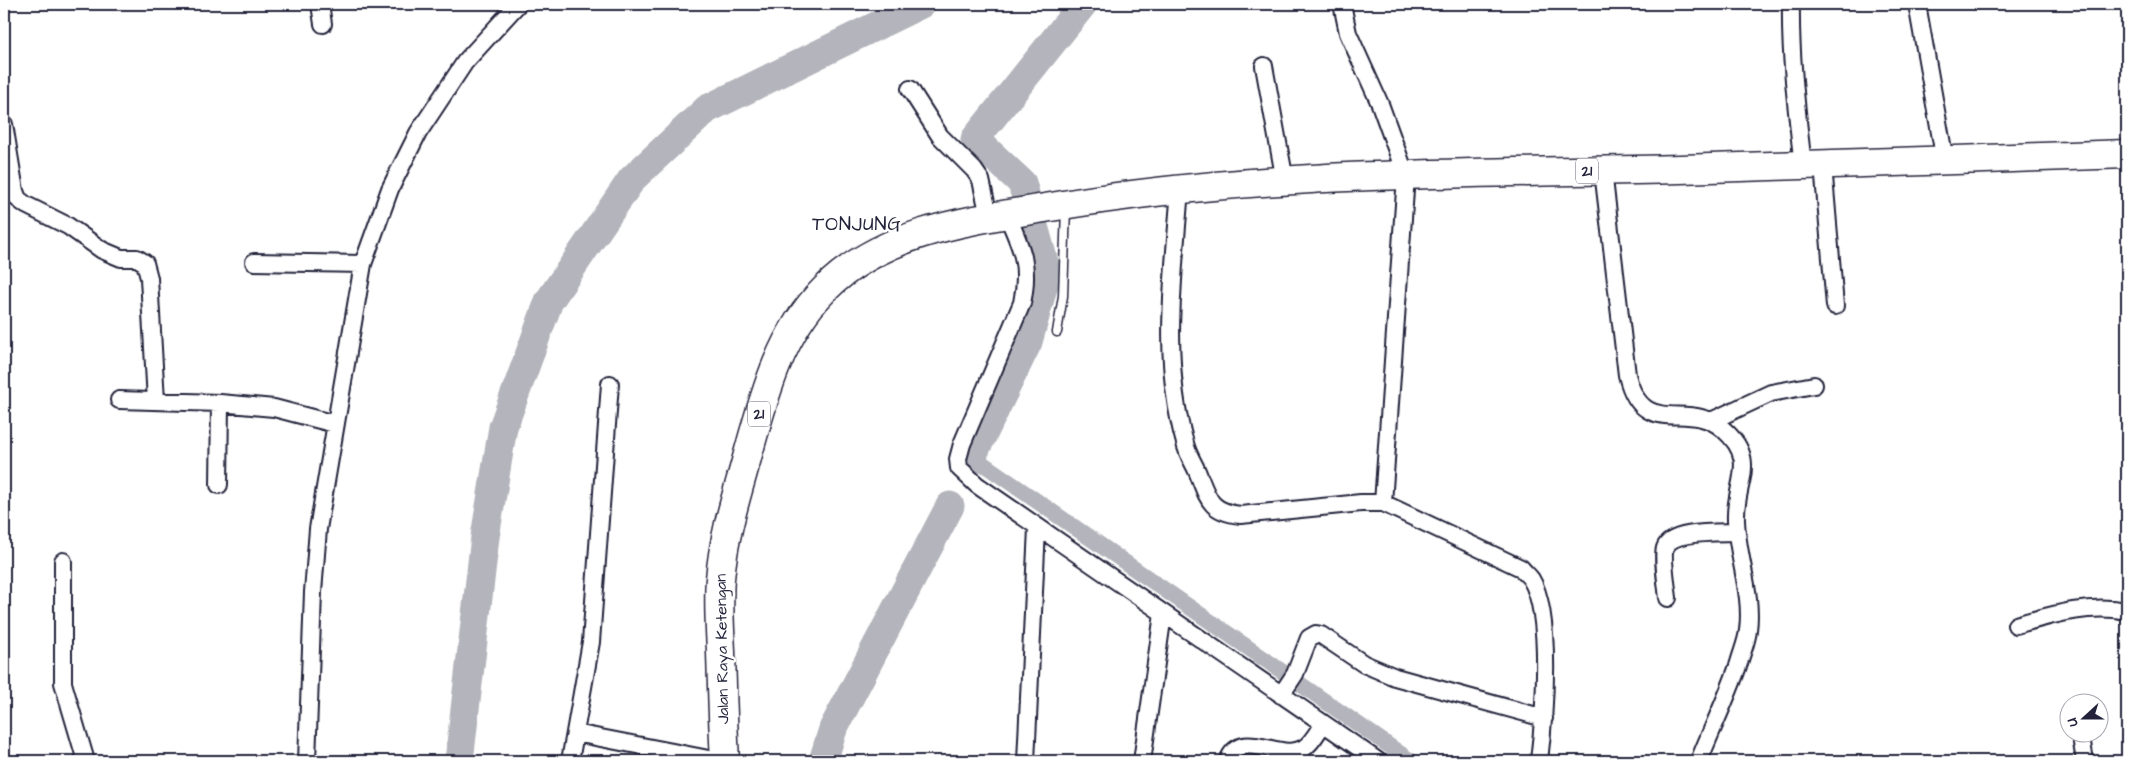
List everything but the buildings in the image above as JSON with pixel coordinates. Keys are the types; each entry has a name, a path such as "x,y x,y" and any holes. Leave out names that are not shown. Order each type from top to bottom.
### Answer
{"highway":[{"name":"21","path":"1004,214 1180,188 1285,181 2127,154"},
{"name":"Jalan Raya Ketengan","path":"725,761 719,603 723,555 727,530 760,410 786,344 799,320 814,300 858,262 892,244 940,228 1004,214"}],"street":[{"path":"320,4 323,24"},
{"path":"307,761 312,592 318,529 363,264 390,189 418,133 465,62 518,4"},
{"path":"1342,4 1348,34 1380,104 1406,176 1384,503"},
{"path":"1791,4 1790,30 1794,82 1813,165 1835,306"},
{"path":"1917,4 1945,161"},
{"path":"1264,66 1285,181"},
{"path":"910,89 918,105 940,136 974,170 1004,214 1020,244 1025,263 1027,283 1022,303 962,444 958,459 959,468 1037,528 1283,692 1323,724 1378,761"},
{"path":"4,124 18,199 68,226 108,253 121,258 137,258 145,263 149,278 156,401"},
{"path":"1603,171 1627,375 1631,391 1639,404 1656,415 1691,417 1711,421 1734,441 1744,459 1744,471 1737,503 1736,520 1747,596 1748,629 1729,692 1699,761"},
{"path":"1180,188 1171,325 1174,386 1185,444 1210,501 1218,510 1227,514 1241,515 1361,502 1384,503 1521,568 1531,580 1537,594 1543,622 1544,718 1539,761"},
{"path":"254,262 363,264"},
{"path":"570,761 593,624 610,384"},
{"path":"1711,421 1771,394 1814,385"},
{"path":"119,400 274,408 335,424"},
{"path":"219,485 220,404"},
{"path":"1026,761 1037,528"},
{"path":"1668,598 1664,549 1671,539 1680,536 1737,532"},
{"path":"63,561 63,683 86,761"},
{"path":"2016,625 2067,612 2089,610 2127,612"},
{"path":"1142,761 1164,614"},
{"path":"1283,692 1295,674 1309,638 1316,634 1322,635 1364,664 1394,677 1544,718"},
{"path":"1228,761 1230,755 1238,747 1251,745 1286,752 1298,751 1306,747 1323,724"},
{"path":"575,733 719,761"},
{"path":"2082,743 2085,761"}],"lane":[{"path":"1057,332 1063,296 1058,205"}],"waterway":[{"path":"459,761 485,537 503,427 549,301 632,179 707,109 921,4"},
{"path":"969,463 1028,342 1047,273 1022,183 975,139 1083,4"},
{"path":"972,456 1411,761"},
{"path":"823,761 833,729 950,506"}],"district":[{"name":"TONJUNG","path":"857,224"}]}
